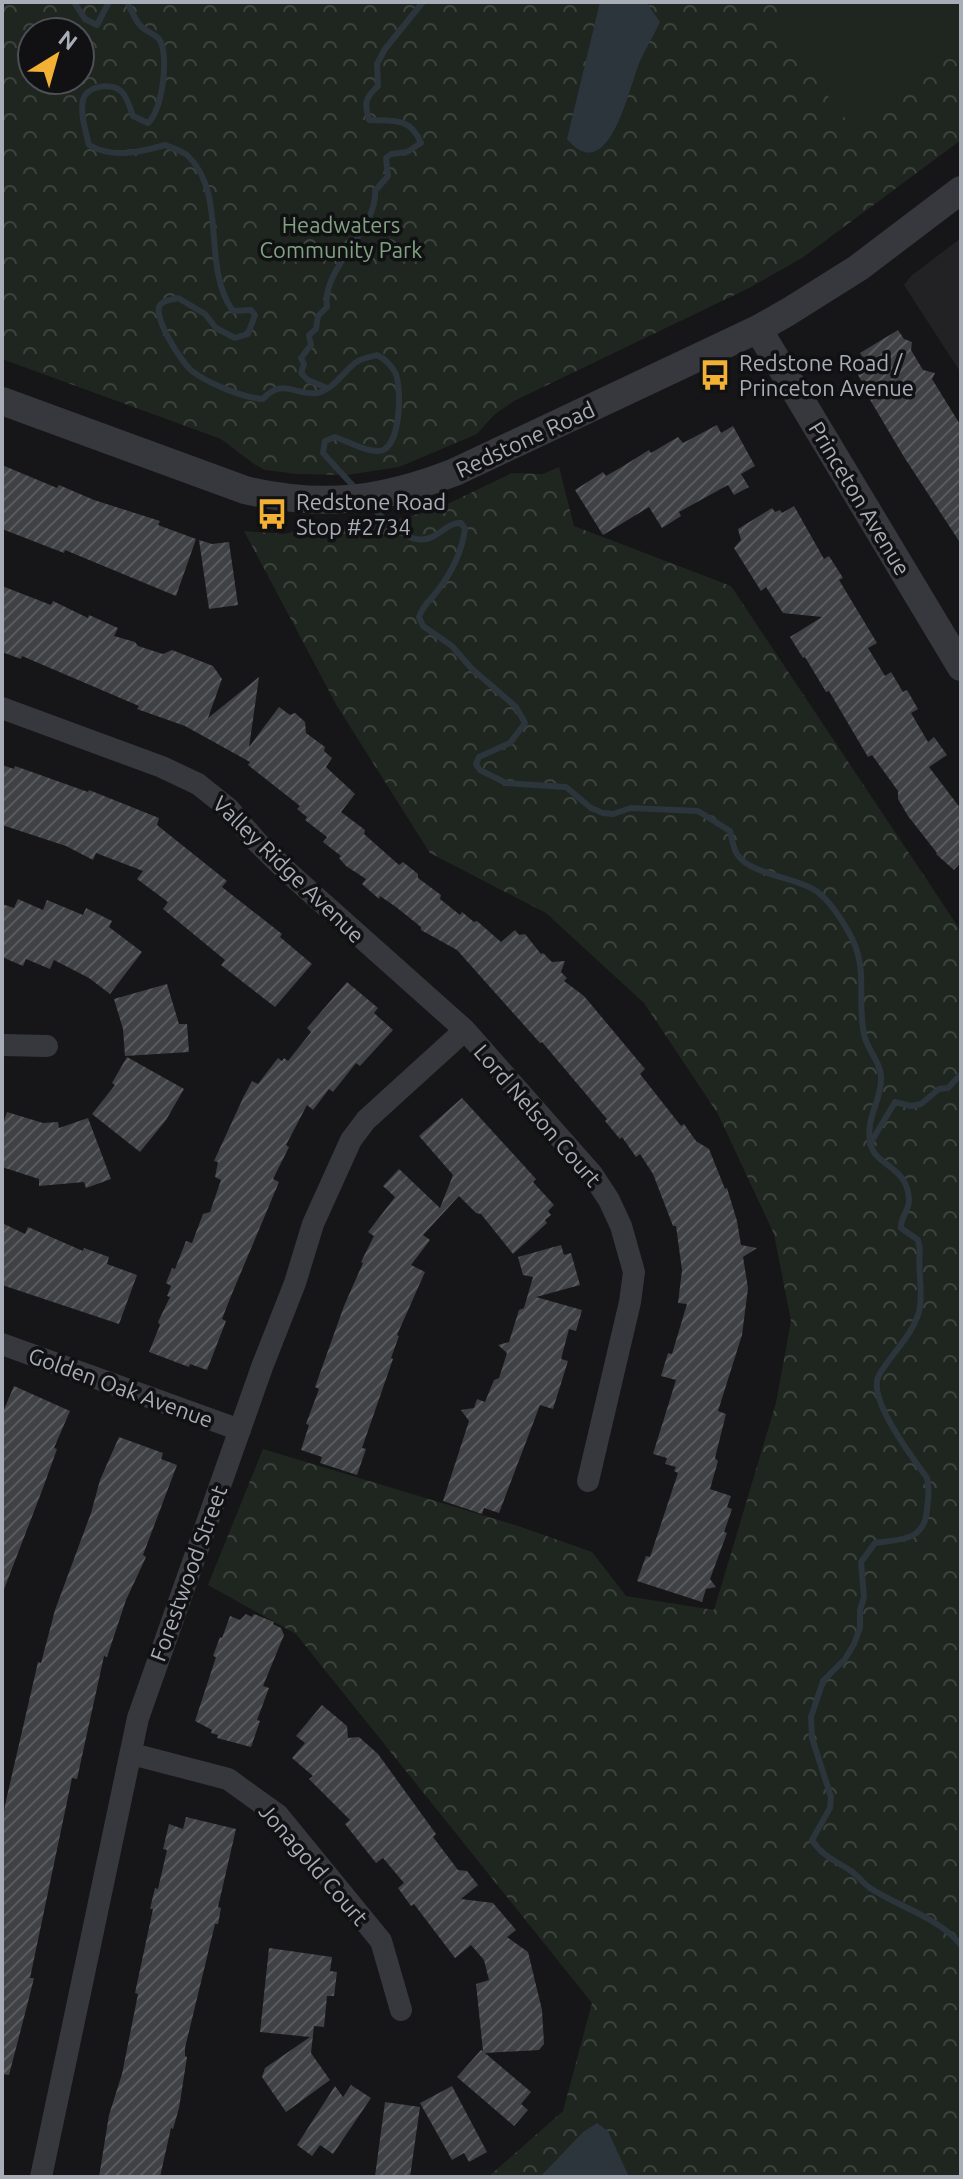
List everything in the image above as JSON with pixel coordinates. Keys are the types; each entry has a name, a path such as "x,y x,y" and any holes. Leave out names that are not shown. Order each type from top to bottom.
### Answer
{"street":[{"name":"Redstone Road","path":"2,401 245,490 285,499 329,502 372,498 415,488 758,329 858,268 961,190"},
{"name":"Princeton Avenue","path":"758,329 961,667"},
{"name":"Valley Ridge Avenue","path":"2,708 162,767 198,784 228,808 290,874 465,1030"},
{"name":"Forestwood Street","path":"41,2177 138,1718 164,1637 295,1283 313,1224 351,1140 384,1103 465,1030"},
{"name":"Lord Nelson Court","path":"465,1030 592,1174 609,1200 628,1248 634,1272 630,1302 588,1481"},
{"path":"2,1045 47,1046"},
{"name":"Golden Oak Avenue","path":"2,1344 240,1430"},
{"name":"Jonagold Court","path":"132,1754 228,1779 278,1815 381,1941 401,2010"}],"shaded area":[{"path":"600,2 646,2 660,22 606,143 595,152 582,151 567,139"},
{"path":"961,238 961,373 904,285 911,276"},
{"path":"597,2123 608,2131 629,2177 540,2177 583,2132"}],"green space":[{"name":"Headwaters Community Park","path":"2,2 961,2 961,140 802,258 749,288 514,401 495,414 477,434 399,467 347,475 265,470 221,439 2,359"},
{"path":"777,2 961,2 961,46 855,131 786,41"},
{"path":"559,467 574,526 731,586 961,931 961,2177 488,2177 563,2111 592,2003 296,1634 208,1585 263,1449 518,1526 592,1552 626,1596 714,1610 776,1403 791,1321 774,1234 718,1114 644,1003 546,913 430,853 337,706 244,531 284,534 315,527 364,527 435,510 512,473 543,474"}],"building":[{"path":"898,330 904,339 912,342 911,350 923,370 935,373 932,379 961,426 961,544 904,457 855,370 859,367 856,362 863,358 860,353"},
{"path":"717,425 721,433 733,426 755,466 741,474 749,487 734,495 728,485 679,512 681,516 662,528 649,507 603,535 575,490 603,472 606,476 649,450 651,453 678,437 683,443"},
{"path":"2,465 57,488 59,485 160,521 158,525 196,539 176,596 65,550 64,553 2,529"},
{"path":"794,506 824,559 829,556 843,578 839,580 877,643 868,648 885,676 891,672 903,692 907,690 918,709 911,713 928,742 934,737 947,755 929,767 961,809 961,862 954,870 936,854 908,816 898,799 898,791 872,755 868,757 829,691 826,692 790,637 822,617 783,613 766,587 761,591 734,548 741,540 738,529 772,508 782,513"},
{"path":"199,540 212,544 229,542 238,605 209,609"},
{"path":"2,586 51,605 53,601 88,618 89,615 118,628 114,636 135,642 138,646 163,654 172,650 213,666 222,679 208,718 259,677 249,747 279,707 290,715 295,713 305,722 306,733 325,747 324,751 332,758 326,767 355,794 341,812 365,830 364,834 399,865 403,862 418,874 418,878 441,895 440,899 460,915 462,912 474,922 477,921 501,942 515,930 519,935 525,934 552,962 565,961 561,972 567,978 564,981 584,996 645,1069 640,1074 681,1126 684,1124 696,1141 709,1149 727,1188 741,1245 757,1248 743,1257 748,1288 742,1335 718,1411 726,1414 710,1489 731,1496 727,1507 732,1509 724,1532 727,1533 710,1579 716,1587 706,1589 702,1602 637,1581 646,1556 650,1557 678,1473 674,1471 676,1467 665,1464 667,1458 653,1454 676,1380 661,1376 668,1353 672,1354 687,1304 678,1303 682,1270 676,1226 673,1226 653,1174 640,1154 636,1157 542,1042 457,950 421,930 396,907 380,896 379,899 362,884 366,879 346,866 339,858 341,856 323,842 327,837 305,820 307,817 297,809 300,806 248,765 250,762 185,726 137,709 139,706 22,656 21,659 2,652"},
{"path":"2,765 14,769 15,766 89,790 159,818 157,825 227,881 222,887 282,934 280,937 312,964 275,1007 221,965 225,960 163,909 168,902 137,879 143,871 96,853 93,860 66,846 2,825"},
{"path":"18,899 43,910 47,900 83,915 86,908 112,921 109,927 142,952 110,994 89,978 54,960 50,969 26,959 23,966 2,957 2,904 14,908"},
{"path":"347,982 378,1008 374,1013 393,1030 360,1066 356,1063 333,1092 329,1089 313,1110 307,1105 273,1179 279,1182 222,1319 226,1321 207,1370 190,1364 189,1367 149,1352 170,1297 167,1296 171,1286 166,1283 186,1241 192,1243 203,1214 210,1212 221,1180 215,1177 218,1162 214,1161 252,1081 258,1084 278,1058 288,1061 311,1032 307,1028"},
{"path":"167,984 179,1024 187,1024 189,1052 125,1056 123,1029 114,999"},
{"path":"127,1057 184,1089 166,1120 140,1152 92,1114 115,1085 112,1083"},
{"path":"462,1098 536,1179 533,1182 554,1205 548,1211 551,1215 545,1220 547,1223 513,1254 481,1214 459,1196 423,1235 430,1240 411,1265 425,1272 397,1335 393,1359 362,1448 366,1449 357,1475 320,1463 322,1457 301,1450 309,1425 306,1424 319,1389 315,1387 344,1306 374,1236 368,1232 395,1197 383,1186 399,1169 440,1208 453,1175 419,1136"},
{"path":"7,1112 43,1123 58,1122 59,1128 88,1118 111,1179 86,1188 84,1182 39,1186 39,1179 2,1167 2,1126"},
{"path":"2,1223 25,1234 28,1227 83,1251 84,1248 109,1257 107,1264 137,1275 119,1324 2,1285"},
{"path":"561,1245 564,1255 571,1253 580,1285 536,1297 582,1310 576,1331 569,1329 561,1359 568,1361 553,1409 540,1405 499,1513 484,1508 482,1514 443,1501 469,1421 461,1410 474,1408 477,1399 485,1402 494,1380 499,1378 507,1353 498,1345 509,1342 519,1310 524,1308 533,1277 523,1275 518,1257"},
{"path":"14,1386 70,1411 3,1592 2,1414"},
{"path":"119,1437 163,1453 161,1459 177,1465 143,1555 146,1557 126,1600 107,1657 104,1656 77,1779 72,1778 30,1978 34,1978 9,2075 2,2074 2,1824 5,1805 38,1662 41,1663 55,1610 100,1480"},
{"path":"246,1614 274,1622 284,1635 263,1686 269,1688 251,1747 217,1738 218,1735 211,1733 212,1730 195,1721 216,1657 213,1656 230,1616 240,1620"},
{"path":"322,1705 347,1726 348,1738 359,1737 378,1754 458,1870 467,1871 478,1885 461,1899 493,1903 516,1930 507,1937 528,1952 542,2010 544,2044 539,2050 485,2053 531,2092 521,2104 528,2110 514,2126 457,2077 483,2051 476,1984 489,1980 484,1960 471,1945 455,1958 398,1888 404,1883 383,1858 376,1863 345,1824 350,1820 309,1779 313,1776 292,1758 305,1743 296,1736"},
{"path":"186,1817 236,1829 218,1907 221,1908 218,1924 215,1924 185,2048 187,2057 179,2108 171,2128 160,2177 99,2177 109,2115 122,2074 138,1994 135,1993 153,1909 150,1909 167,1850 163,1849 169,1824 183,1829"},
{"path":"269,1948 332,1957 330,1971 337,1972 334,1996 327,1996 324,2027 314,2026 311,2053 330,2080 286,2112 262,2077 265,2068 310,2037 260,2032"},
{"path":"351,2085 371,2098 333,2154 320,2145 312,2156 297,2145 335,2086 343,2097"},
{"path":"452,2086 487,2152 469,2162 464,2153 452,2160 420,2103"},
{"path":"385,2102 420,2107 410,2177 375,2176"}],"waterway":[{"path":"74,2 85,19 97,25 109,2"},
{"path":"127,2 139,24 157,37 162,46 164,69 161,96 148,123 133,116 118,89 101,87 90,91 82,105 89,145 117,153 165,145 188,156 200,172 207,190 218,274 224,293 233,311 251,310 255,315 248,334 235,338 216,328 205,314 178,298 160,305 164,328 192,371 216,385 255,398 263,399 276,389 283,388 317,393 329,388 360,360 377,355 385,360 395,372 399,389 397,426 389,445 378,451 335,437 325,441 323,453 356,489"},
{"path":"327,388 308,380 301,373 304,364 301,358 311,345 309,335 316,329 318,316 327,307 327,292 332,278 368,220 375,191 388,176 386,158 391,154 407,152 421,143 412,129 400,122 369,120 366,105 378,86 377,64 385,49 423,2"},
{"path":"371,506 398,531 415,539 432,537 457,523 465,529 452,568 419,617 423,626 452,646 471,668 516,707 525,723 510,743 479,757 476,764 480,770 506,783 566,787 591,808 603,813 613,814 631,808 698,811 730,831 736,852 743,861 818,893 837,914 855,945 861,972 862,1024 881,1077 870,1124 870,1142 878,1157 897,1173 907,1188 909,1204 901,1228 918,1240 920,1250 919,1312 879,1375 877,1385 879,1398 893,1428 927,1478 928,1494 921,1528 909,1537 875,1543 861,1562 864,1597 860,1628 845,1659 823,1681 811,1717 812,1738 831,1797 830,1808 812,1840 825,1854 870,1888 930,1920 961,1945"},
{"path":"870,1144 895,1102 911,1106 921,1104 939,1089 948,1088 961,1074"}],"place":[{"name":"Redstone Road / Princeton Avenue","path":"715,375"},
{"name":"Redstone Road Stop #2734","path":"272,514"}]}
